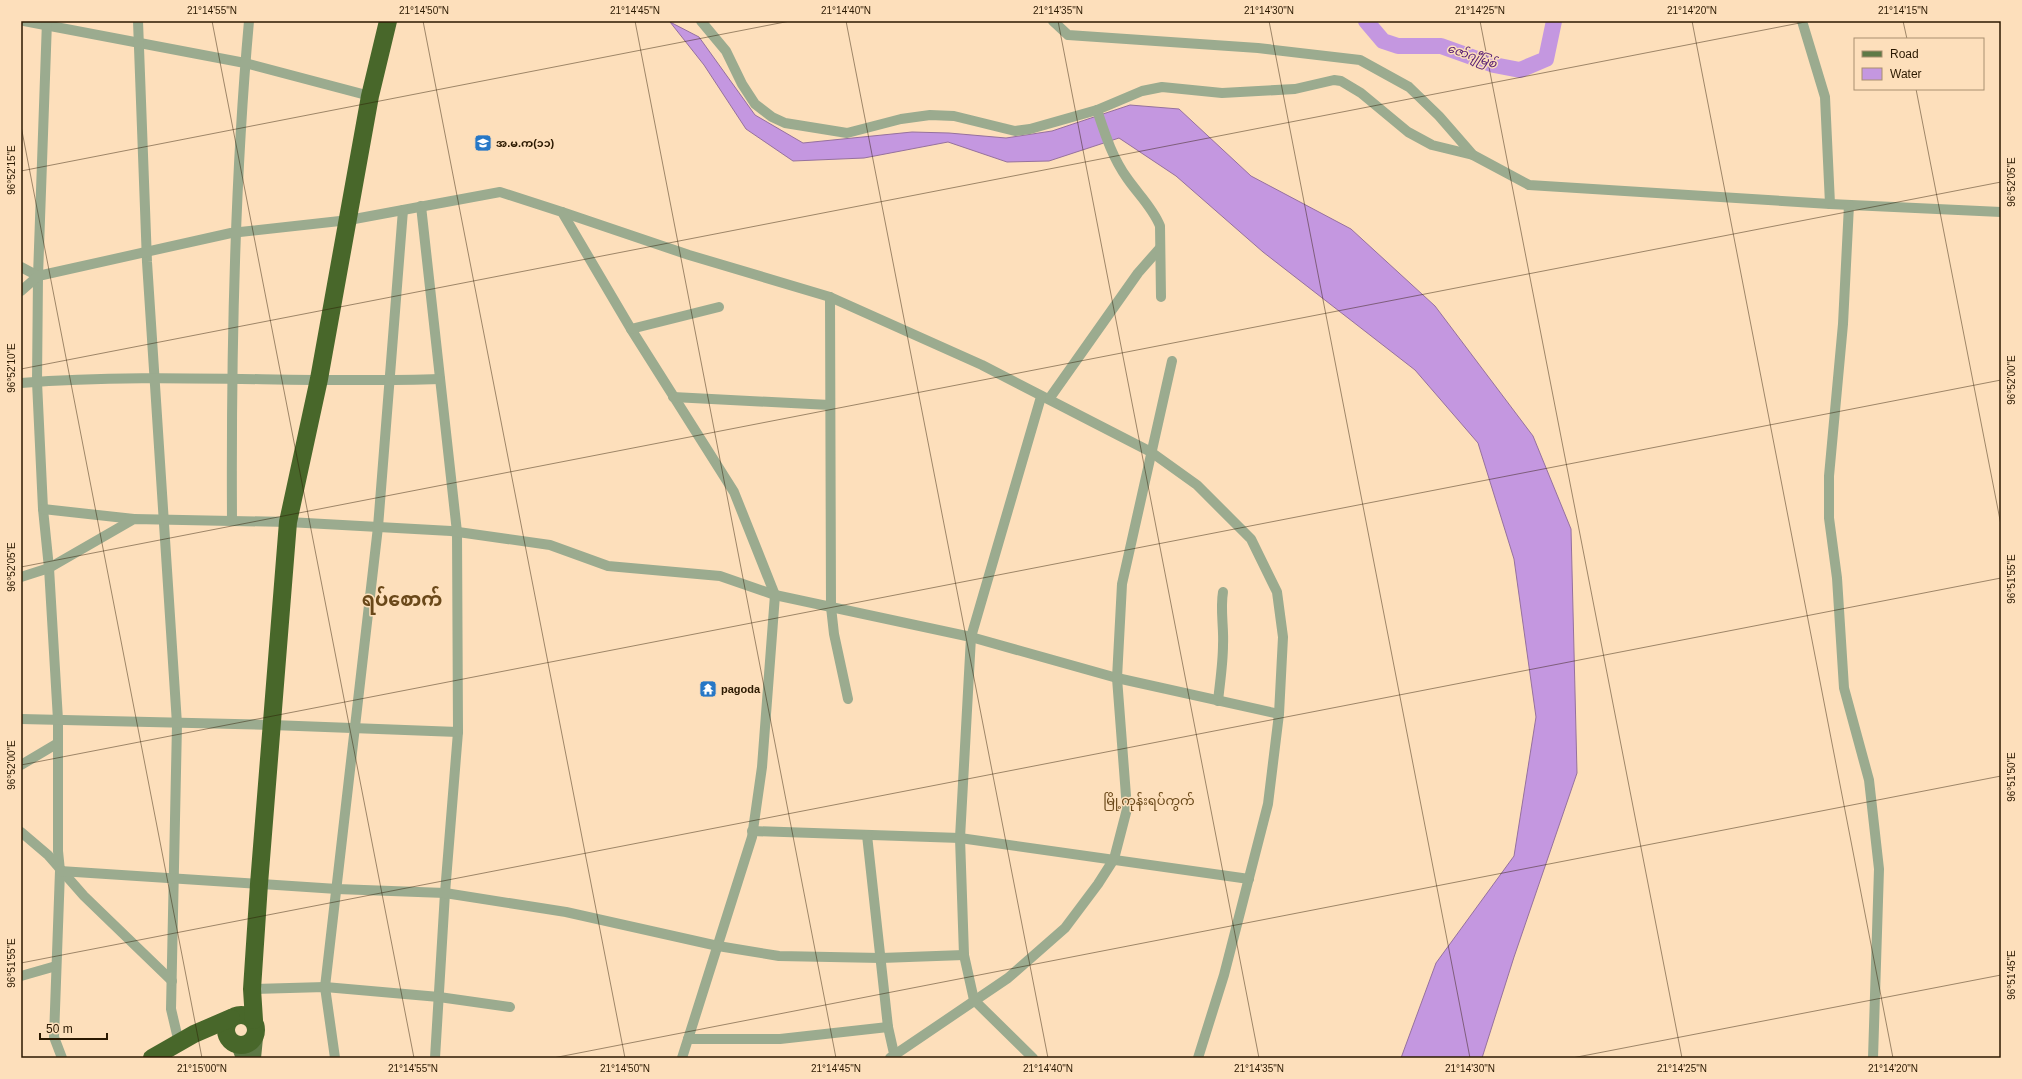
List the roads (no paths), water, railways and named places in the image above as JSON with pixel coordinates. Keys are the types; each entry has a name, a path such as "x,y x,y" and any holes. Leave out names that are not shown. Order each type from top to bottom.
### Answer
{"highway":[{"path":"243,1046 228,1038 226,1031 227,1024 241,1017 252,989 288,522 319,379 349,220 370,96 388,21"},
{"path":"152,1058 194,1034 241,1017"},
{"path":"241,1017 257,1028 243,1046"},
{"path":"194,1034 243,1046"}],"main road":[{"path":"243,1046 253,1058"}],"street":[{"path":"24,21 47,23 245,63 370,96"},
{"path":"138,21 146,252 165,519 177,724 171,1009 179,1043"},
{"path":"232,520 231,377 236,232 245,63 249,21"},
{"path":"1053,21 1068,35 1258,48 1360,60 1409,87 1439,116 1473,154"},
{"path":"1802,21 1825,97 1830,204"},
{"path":"704,22 726,51 742,84 755,104 772,117 785,123 847,133 901,119 930,115 954,116 1015,131 1030,129 1098,112 1142,91 1162,87 1230,93 1296,89 1334,80 1341,81 1361,93 1394,121 1432,145 1473,154 1529,185 1830,204 2001,212"},
{"path":"47,23 38,276 37,382 43,509 49,568 58,720 58,851 60,871 54,1036 62,1058"},
{"path":"1098,112 1108,144 1126,177 1156,217 1160,226 1161,297"},
{"path":"21,291 38,276 236,232 349,220 500,192 689,255 830,297 982,365 1150,452 1197,485 1251,539 1277,592 1283,637 1279,714 1268,804 1224,975 1198,1058"},
{"path":"1849,205 1843,324 1829,476 1829,518 1837,578 1844,688 1868,780 1879,869 1873,1058"},
{"path":"421,206 457,532 458,732 445,894 435,1058"},
{"path":"335,1058 325,987 378,527 403,210"},
{"path":"562,212 631,329 734,492 775,595 762,766 752,831 718,946 682,1058"},
{"path":"1033,1058 974,1000 964,955 960,838 971,637 1045,398 1138,273 1160,248"},
{"path":"21,267 38,276"},
{"path":"830,297 831,607 834,634 848,699"},
{"path":"631,329 719,307"},
{"path":"867,836 888,1027 893,1057 1008,978 1065,928 1098,884 1114,859 1127,809 1117,678 1122,584 1150,452 1172,361"},
{"path":"21,383 231,377 389,381 440,379"},
{"path":"673,397 830,406"},
{"path":"43,509 134,519 288,522 457,532 550,545 608,566 720,576 775,595 971,637 1117,678 1279,714"},
{"path":"21,577 49,568 134,519"},
{"path":"1218,700 1223,646 1223,623 1221,609 1223,592"},
{"path":"21,720 177,724 272,724 458,732"},
{"path":"21,765 58,743"},
{"path":"752,831 960,838 1249,879"},
{"path":"21,832 48,855 60,871 172,981"},
{"path":"60,871 336,889 445,894 566,912 718,946 779,956 881,958 964,955"},
{"path":"21,976 56,966"},
{"path":"252,989 325,987 439,997 510,1007"},
{"path":"688,1039 780,1039 888,1027"}],"water":[{"path":"670,22 699,37 755,115 803,143 912,132 949,133 1006,138 1052,131 1130,105 1179,109 1251,176 1351,229 1435,306 1533,436 1571,529 1577,773 1514,957 1482,1058 1401,1058 1436,963 1514,856 1536,717 1514,559 1478,443 1415,370 1263,252 1176,176 1119,138 1049,161 1007,162 948,142 864,158 793,161 746,129 704,65"}],"waterway":[{"name":"ဇော်ဂျီမြစ်","path":"1366,21 1383,41 1398,46 1441,46 1494,65 1520,70 1546,59 1554,21"}],"place":[{"name":"အ.မ.က(၁၁)","path":"483,143"},
{"name":"pagoda","path":"708,689"}],"district":[{"name":"ရပ်စောက်","path":"402,599"},
{"name":"မြို့ကုန်းရပ်ကွက်","path":"1149,800"}]}
